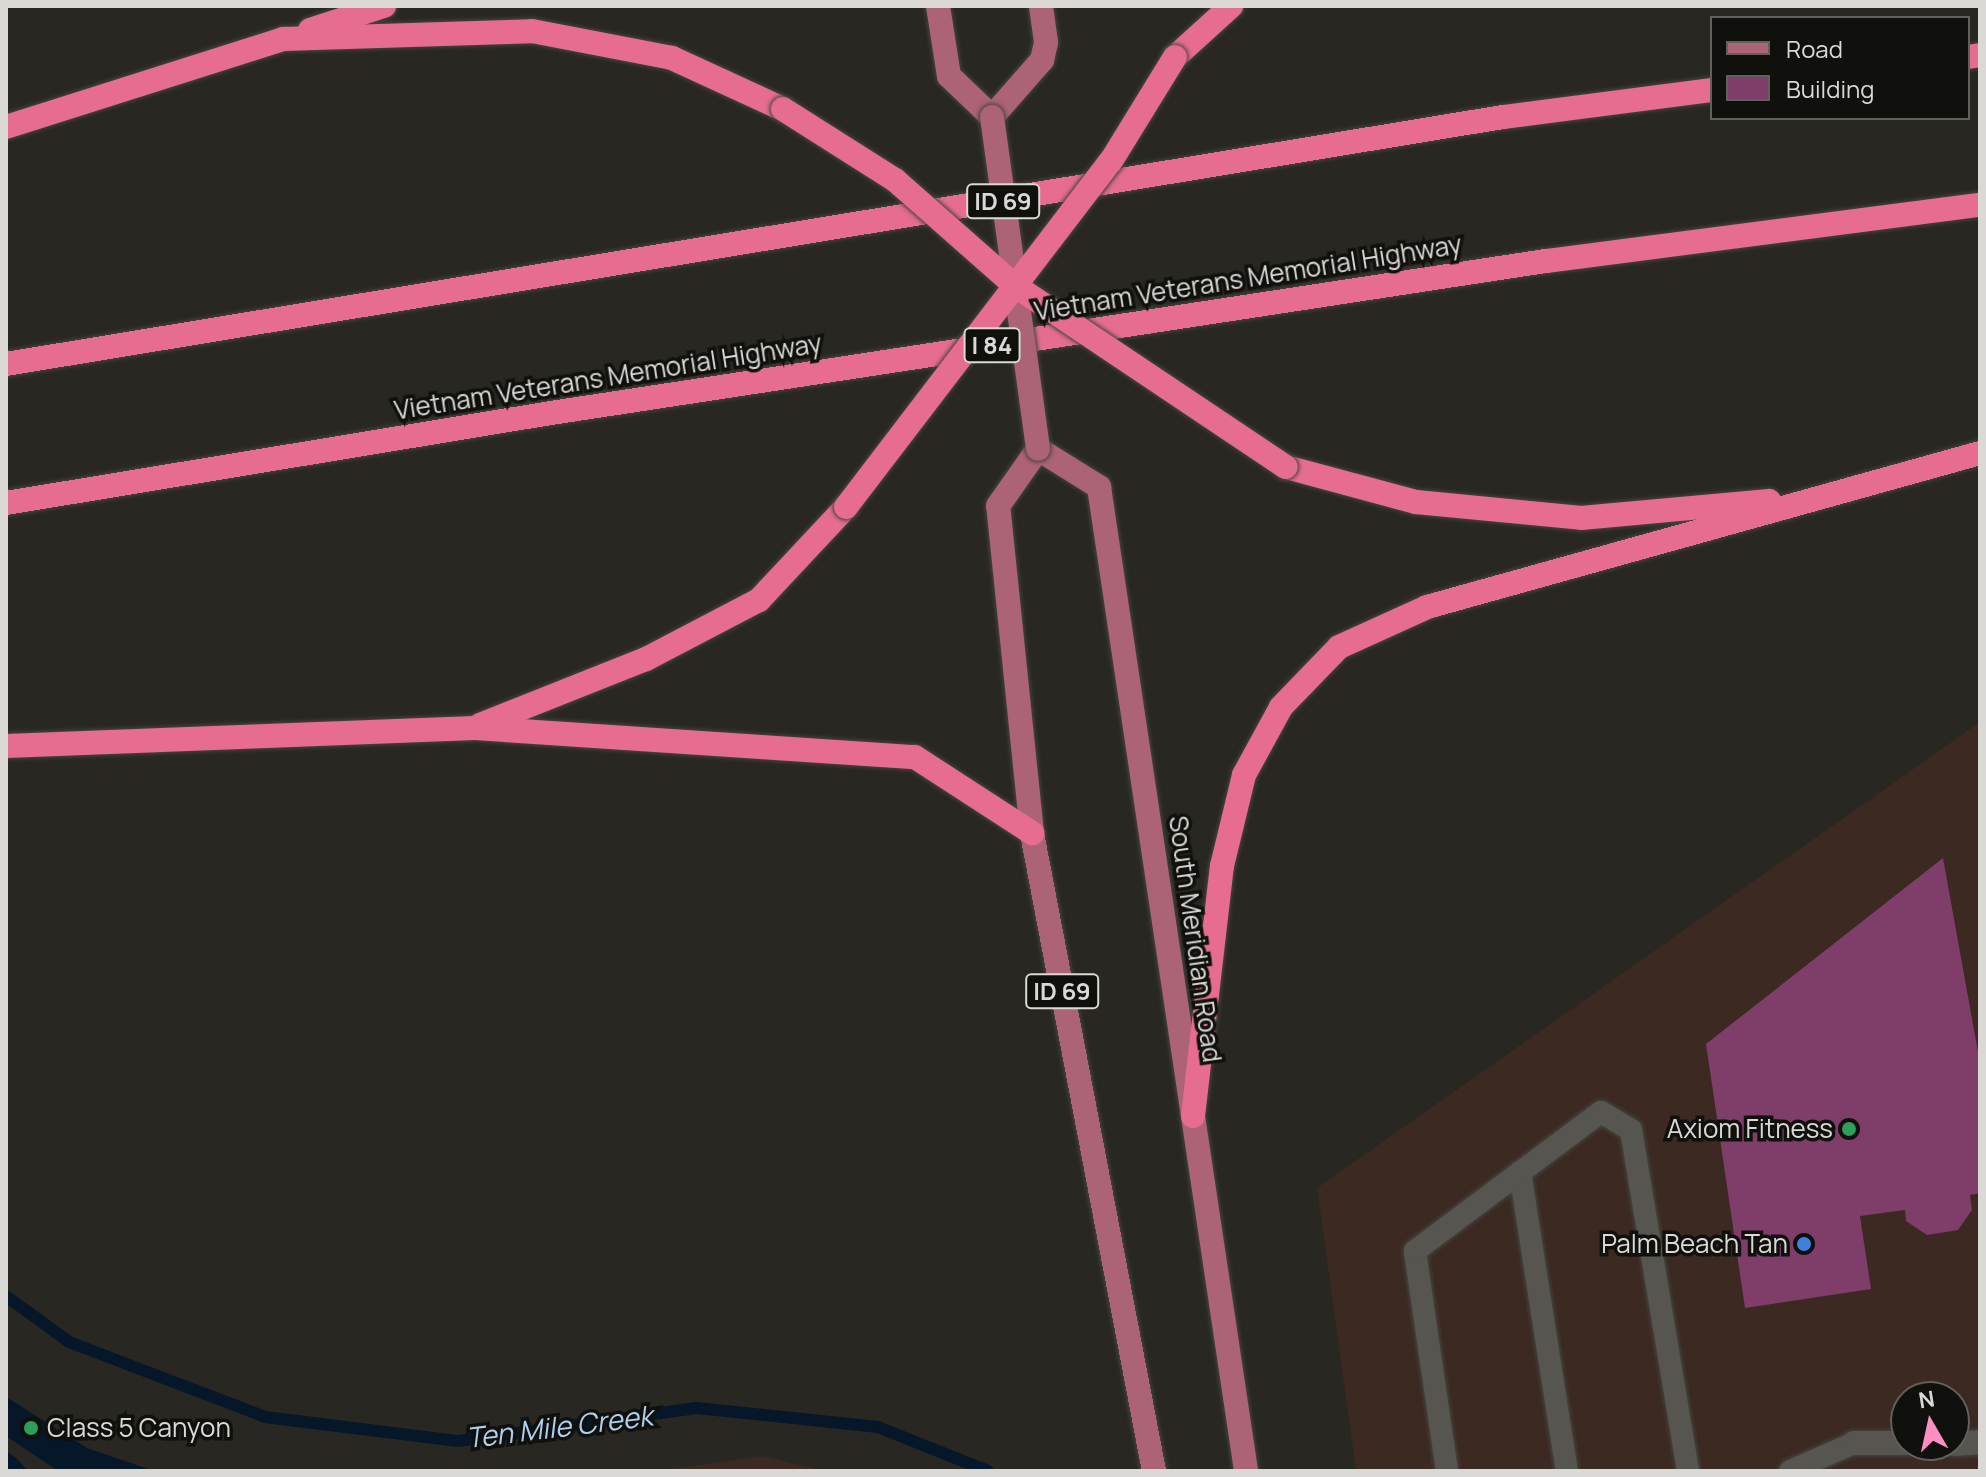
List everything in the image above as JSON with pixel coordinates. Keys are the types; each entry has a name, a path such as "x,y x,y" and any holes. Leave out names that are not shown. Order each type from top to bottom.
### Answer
{"highway":[{"path":"6,127 384,6"},
{"path":"475,728 646,659 759,600 846,507 1111,161 1175,57 1231,6"},
{"path":"283,39 532,31 672,58 783,109 895,180 1014,285 1286,467 1416,502 1581,518 1832,495"},
{"path":"6,364 1487,119 1710,90"},
{"name":"Vietnam Veterans Memorial Highway","path":"6,503 582,408 1546,261 1980,205"},
{"path":"1193,1116 1222,866 1244,775 1281,707 1339,647 1427,607 1980,453"},
{"path":"6,746 475,728 915,757 1032,833"}],"main road":[{"path":"938,6 949,76 992,117 1042,60 1046,42 1041,6"},
{"name":"ID 69","path":"992,117 1038,449 998,506 1032,833 1154,1471"},
{"name":"South Meridian Road","path":"1038,449 1099,487 1246,1471"}],"street":[{"path":"1854,1443 1890,1443"}],"lane":[{"path":"1447,1471 1415,1251 1601,1112 1631,1130 1688,1471"},
{"path":"1520,1172 1567,1471"},
{"path":"1790,1471 1854,1443"}],"shaded area":[{"path":"1980,722 1980,1471 1356,1471 1317,1188"},
{"path":"763,1456 823,1471 657,1471"}],"water":[{"name":"Class 5 Canyon","path":"6,1397 87,1448 154,1471 58,1471 6,1436"},
{"name":"Class 5 Canyon","path":"6,1451 16,1458 28,1471 6,1471"}],"building":[{"name":"Axiom Fitness","path":"1943,858 1980,1063 1980,1193 1970,1195 1972,1210 1958,1230 1927,1235 1906,1221 1905,1210 1860,1216 1871,1289 1745,1308 1706,1044"}],"waterway":[{"name":"Ten Mile Creek","path":"6,1296 69,1342 265,1417 459,1441 697,1408 878,1427 988,1471"}],"place":[{"name":"Axiom Fitness","path":"1849,1129"},
{"name":"Palm Beach Tan","path":"1804,1244"},
{"name":"Class 5 Canyon","path":"31,1428"}]}
